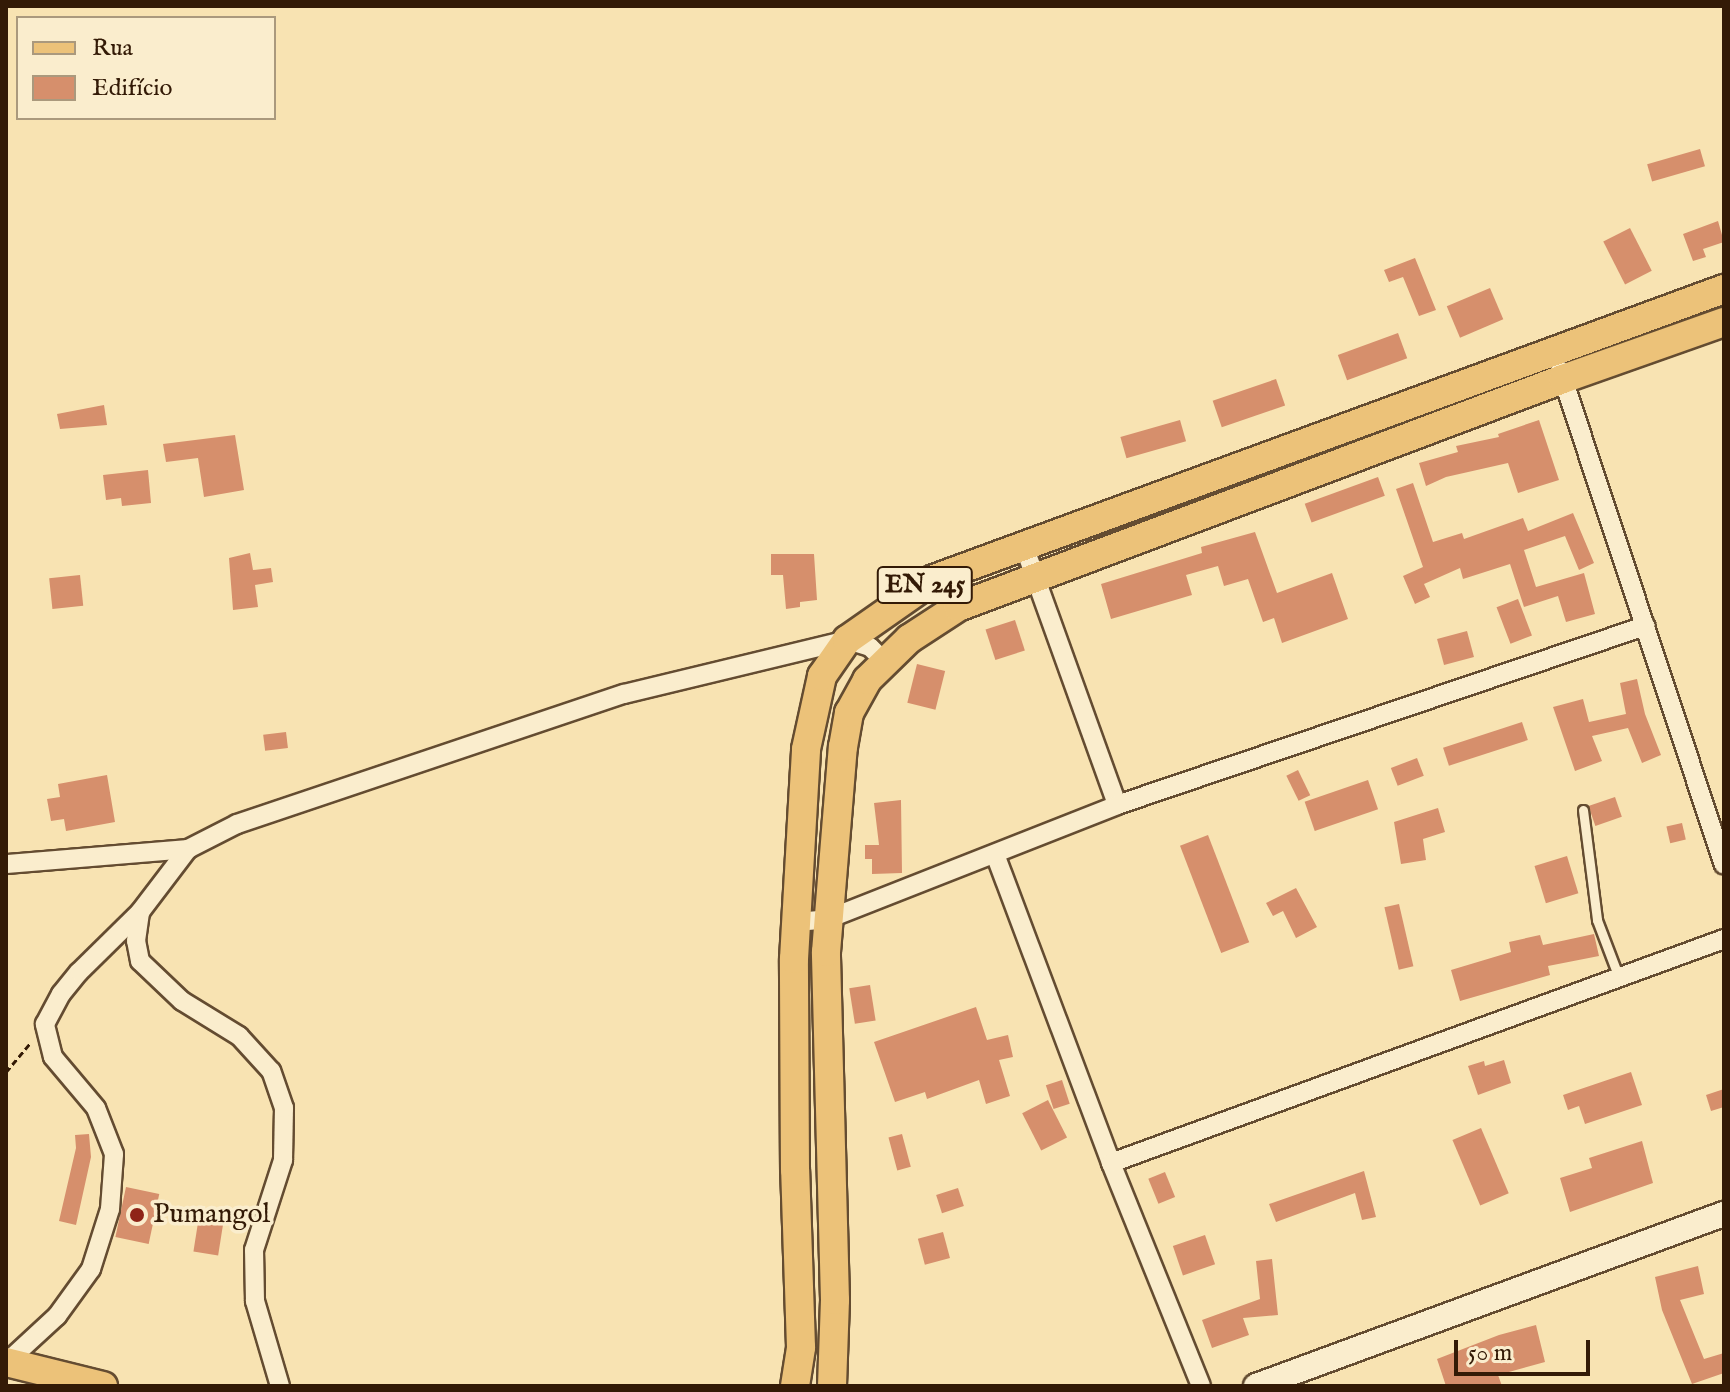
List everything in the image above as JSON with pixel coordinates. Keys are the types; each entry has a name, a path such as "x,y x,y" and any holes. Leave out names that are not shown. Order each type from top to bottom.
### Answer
{"main road":[{"name":"EN 245","path":"795,1386 801,1347 795,1155 796,922 806,749 822,676 847,640 934,579 1724,289"},
{"name":"EN 245","path":"832,1386 835,1300 826,952 843,747 849,713 867,680 909,639 958,607 1563,379 1724,322"},
{"path":"1338,431 1349,459"},
{"path":"1256,1386 1724,1214"},
{"path":"6,1362 103,1386"}],"street":[{"path":"1554,352 1724,865"},
{"path":"1024,546 1117,805"},
{"path":"796,922 828,919 1117,805 1645,626"},
{"path":"6,864 188,849 237,824 624,694 847,640 870,647 885,662"},
{"path":"6,1362 57,1316 91,1269 110,1209 114,1154 96,1108 53,1057 45,1024 61,994 140,912 188,849"},
{"path":"995,854 1111,1163 1201,1386"},
{"path":"140,912 136,941 140,961 182,1001 239,1036 271,1071 284,1108 283,1160 254,1250 255,1301 280,1386"},
{"path":"1111,1163 1724,939"}],"lane":[{"path":"1583,810 1589,836 1595,909 1619,978"}],"path":[{"path":"6,1072 45,1024"}],"building":[{"path":"1700,149 1705,166 1652,181 1647,164"},
{"path":"1718,221 1724,242 1703,249 1706,257 1693,261 1683,234"},
{"path":"1630,228 1652,271 1625,284 1603,242"},
{"path":"1415,258 1436,310 1419,316 1403,277 1389,282 1384,270"},
{"path":"1490,288 1503,319 1460,338 1447,306"},
{"path":"1398,333 1407,358 1347,380 1338,355"},
{"path":"1276,379 1285,405 1222,427 1213,401"},
{"path":"104,405 107,425 60,429 57,414"},
{"path":"1180,420 1186,441 1126,458 1120,437"},
{"path":"1539,420 1559,480 1518,493 1508,463 1446,477 1426,486 1419,463 1458,452 1456,446 1499,437 1498,434"},
{"path":"235,435 244,490 204,497 198,458 166,462 163,444"},
{"path":"148,470 151,503 122,506 121,498 106,500 103,475"},
{"path":"1378,477 1385,496 1312,522 1305,504"},
{"path":"1413,483 1433,542 1462,533 1464,539 1523,518 1528,531 1573,513 1594,563 1579,570 1565,536 1524,550 1536,587 1584,573 1595,614 1566,622 1558,596 1524,607 1510,564 1463,579 1460,568 1424,584 1430,597 1415,604 1403,576 1423,567 1396,489"},
{"path":"1255,532 1277,593 1332,573 1348,619 1282,643 1274,618 1263,622 1248,579 1224,586 1218,566 1186,575 1192,595 1111,619 1101,584 1202,553 1201,547"},
{"path":"250,553 253,570 271,568 273,582 255,585 258,607 233,610 229,558"},
{"path":"771,554 814,554 817,600 800,602 800,607 786,609 783,575 771,575"},
{"path":"80,575 83,606 52,609 49,578"},
{"path":"1518,599 1532,635 1511,644 1497,607"},
{"path":"1015,620 1025,650 995,660 986,630"},
{"path":"1467,631 1474,657 1444,665 1437,639"},
{"path":"917,664 945,671 935,710 907,703"},
{"path":"1637,679 1645,714 1661,755 1642,763 1628,728 1592,736 1602,761 1575,771 1553,707 1583,699 1589,722 1626,714 1620,683"},
{"path":"1522,722 1528,740 1449,766 1443,748"},
{"path":"286,732 288,748 265,751 263,735"},
{"path":"1417,758 1424,776 1398,786 1391,768"},
{"path":"1298,770 1310,795 1299,801 1286,776"},
{"path":"107,775 115,822 66,831 64,819 51,821 47,799 60,797 58,784"},
{"path":"1368,780 1378,809 1315,831 1305,802"},
{"path":"1615,797 1622,817 1595,826 1589,806"},
{"path":"901,800 902,873 872,874 872,859 865,859 865,845 879,845 874,803"},
{"path":"1438,808 1445,832 1423,839 1426,860 1401,864 1394,822"},
{"path":"1682,823 1686,840 1670,843 1666,827"},
{"path":"1208,835 1249,942 1221,953 1180,846"},
{"path":"1567,856 1578,893 1546,903 1534,866"},
{"path":"1296,888 1317,927 1296,938 1283,911 1273,916 1266,903"},
{"path":"1399,904 1413,966 1399,970 1384,907"},
{"path":"1594,934 1599,956 1548,966 1550,975 1460,1001 1451,970 1511,952 1509,942 1540,935 1543,945"},
{"path":"870,985 876,1021 855,1024 849,988"},
{"path":"976,1007 987,1040 1008,1035 1013,1057 999,1060 1010,1096 986,1104 979,1080 927,1099 925,1092 895,1102 874,1042"},
{"path":"1504,1060 1511,1083 1478,1095 1468,1066 1484,1061 1485,1066"},
{"path":"1631,1072 1642,1105 1585,1124 1579,1106 1568,1110 1563,1095"},
{"path":"1062,1080 1070,1104 1054,1109 1046,1085"},
{"path":"1724,1089 1724,1107 1711,1111 1706,1095"},
{"path":"1048,1100 1067,1137 1041,1151 1022,1113"},
{"path":"1481,1128 1509,1193 1480,1205 1452,1140"},
{"path":"89,1134 91,1157 76,1225 59,1221 76,1148 75,1135"},
{"path":"902,1134 911,1167 897,1170 888,1138"},
{"path":"1642,1141 1653,1183 1570,1212 1560,1178 1592,1168 1589,1158"},
{"path":"1364,1171 1376,1217 1362,1220 1355,1193 1276,1222 1269,1204"},
{"path":"1165,1172 1175,1197 1158,1204 1148,1179"},
{"name":"Pumangol","path":"126,1187 159,1194 149,1244 115,1237"},
{"path":"958,1188 964,1206 942,1213 936,1195"},
{"path":"200,1210 225,1214 218,1255 193,1251"},
{"path":"943,1232 950,1258 925,1265 918,1239"},
{"path":"1205,1235 1215,1264 1183,1275 1173,1246"},
{"path":"1272,1259 1278,1315 1243,1318 1249,1335 1212,1348 1202,1320 1260,1299 1256,1261"},
{"path":"1698,1266 1704,1294 1680,1300 1704,1359 1724,1353 1724,1373 1692,1384 1662,1310 1655,1277"},
{"path":"1536,1325 1545,1362 1498,1375 1502,1386 1446,1386 1437,1359 1499,1335"}],"place":[{"name":"Pumangol","path":"137,1215"}]}
